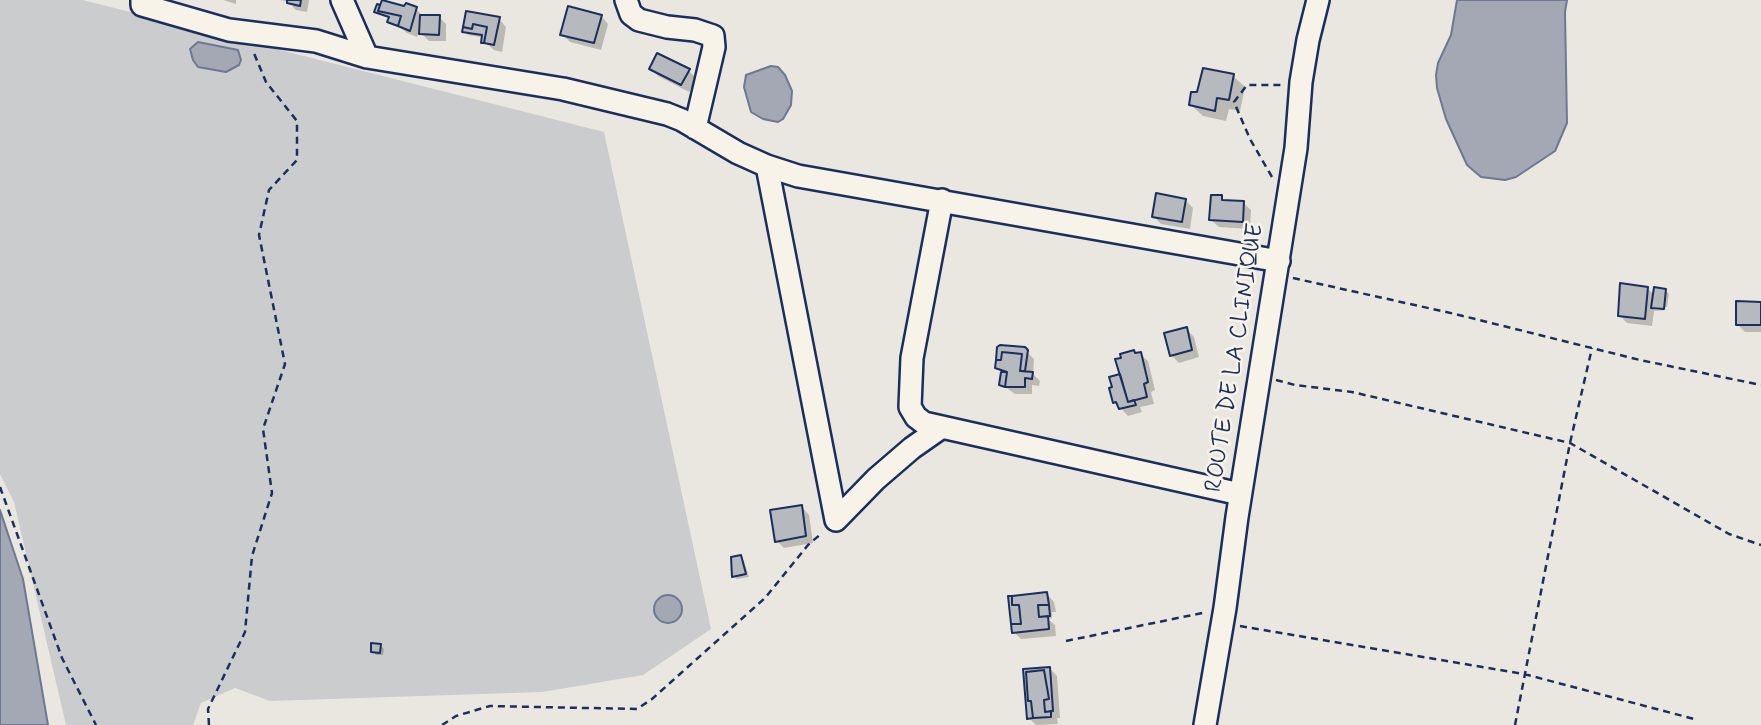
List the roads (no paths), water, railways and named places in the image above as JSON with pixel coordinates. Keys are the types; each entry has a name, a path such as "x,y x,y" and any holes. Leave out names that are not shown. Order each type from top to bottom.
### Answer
{"street":[{"path":"142,0 142,5 229,30 316,41 367,57 563,89 667,114 738,152 798,176 942,200 1277,268"},
{"path":"342,0 367,57"},
{"path":"626,0 631,14 639,20 713,36 714,47 695,128"},
{"name":"ROUTE DE LA CLINIQUE","path":"1205,725 1296,148 1301,82 1318,0"},
{"path":"768,166 836,520 876,479 942,427"},
{"path":"942,200 912,358 910,407 916,417 924,423 1240,494"}]}
